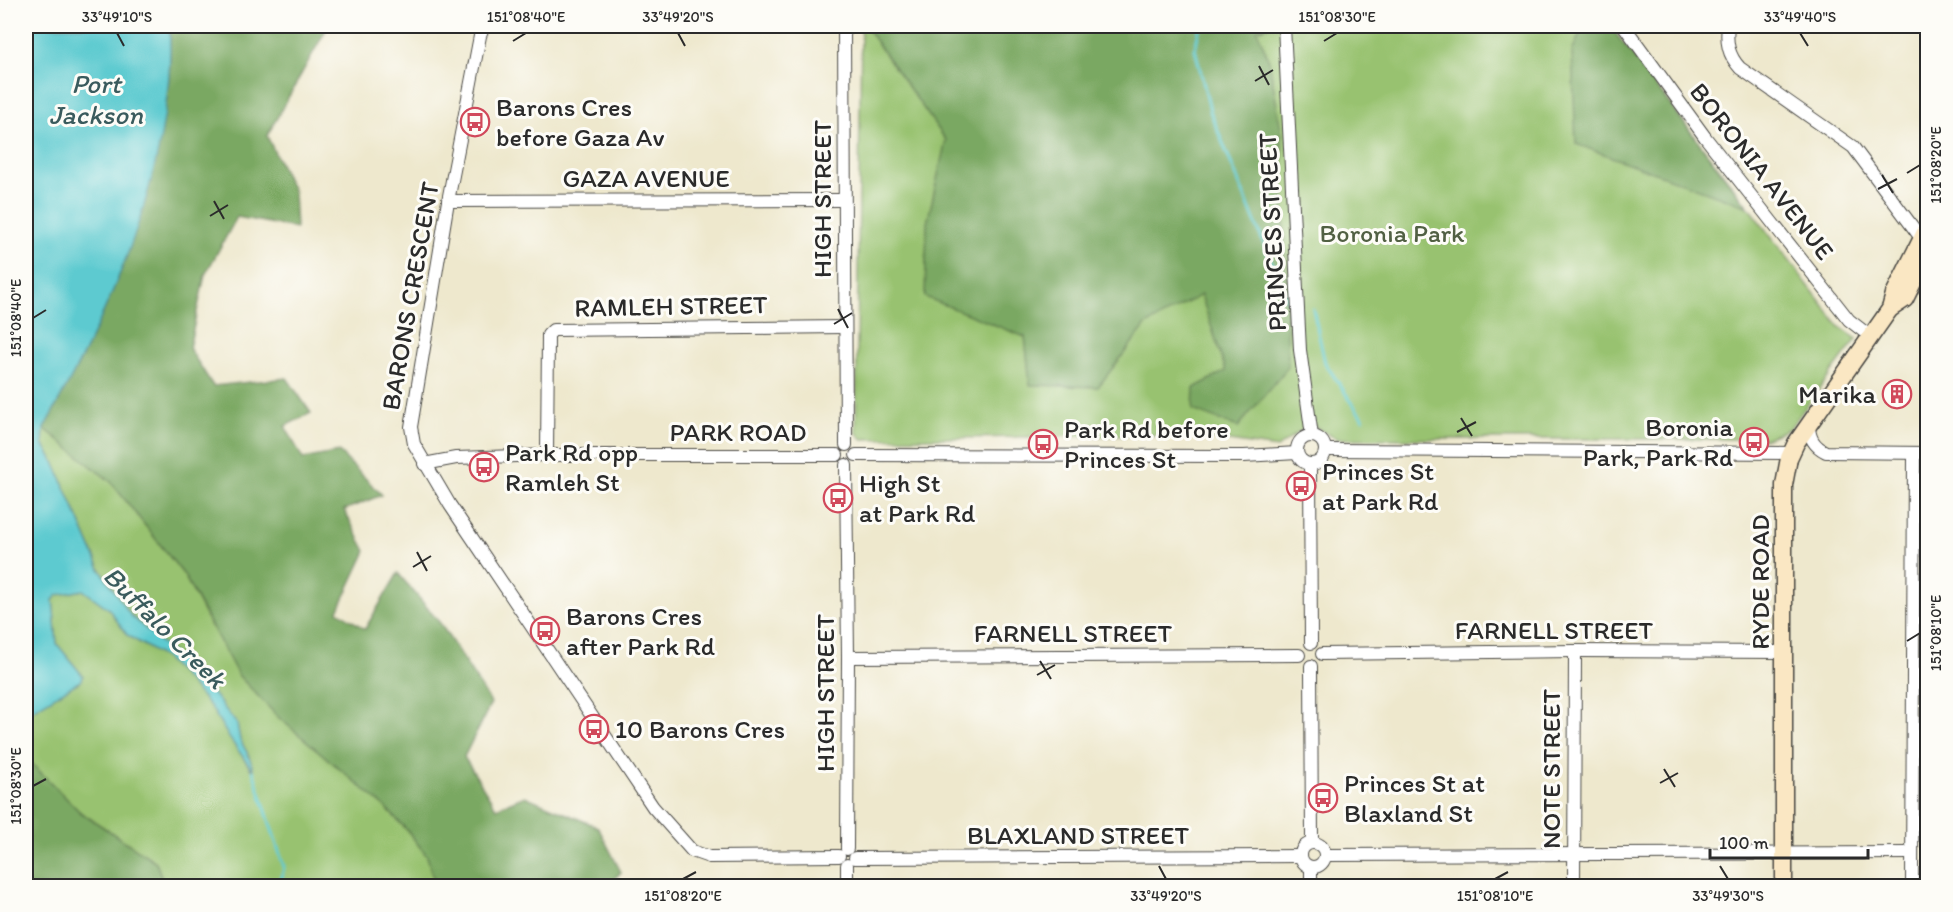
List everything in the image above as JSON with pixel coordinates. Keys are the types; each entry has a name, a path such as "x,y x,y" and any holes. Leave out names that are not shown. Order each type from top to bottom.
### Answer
{"main road":[{"name":"RYDE ROAD","path":"1784,886 1784,485 1791,453 1890,309 1894,294 1926,238"}],"street":[{"name":"BARONS CRESCENT","path":"484,26 480,36 448,201 411,427 412,440 424,464 653,807 692,851"},
{"name":"HIGH STREET","path":"844,26 846,445"},
{"name":"PRINCES STREET","path":"1284,26 1300,350 1312,436"},
{"name":"BORONIA AVENUE","path":"1624,26 1706,137 1849,320 1871,337"},
{"path":"1728,26 1728,48 1734,62 1854,147 1918,234 1926,238"},
{"name":"GAZA AVENUE","path":"448,201 844,200"},
{"name":"RAMLEH STREET","path":"547,455 548,335 554,330 844,327"},
{"path":"1809,425 1812,440 1826,452 1928,453"},
{"path":"1312,436 1320,439 1325,450 1319,462 1310,465 1302,462 1297,453 1299,442 1312,436"},
{"path":"846,445 852,447 856,455 854,461 846,465 840,462 837,455 840,448 846,445"},
{"path":"1325,450 1791,453"},
{"path":"856,455 1244,456 1297,453"},
{"path":"1912,886 1914,453"},
{"name":"PARK ROAD","path":"424,464 456,458 547,455 837,455"},
{"name":"HIGH STREET","path":"846,465 847,886"},
{"path":"1310,465 1311,642"},
{"path":"1311,642 1318,645 1322,654 1320,662 1311,666 1302,662 1299,655 1301,647 1311,642"},
{"name":"FARNELL STREET","path":"1322,654 1575,651 1785,652"},
{"name":"NOTE STREET","path":"1574,886 1575,651"},
{"name":"FARNELL STREET","path":"848,657 1299,655"},
{"path":"1311,666 1312,843"},
{"path":"1311,867 1303,862 1300,856 1303,847 1312,843 1321,846 1325,855"},
{"name":"BLAXLAND STREET","path":"692,851 709,857 1300,856"},
{"path":"1325,855 1912,854"},
{"path":"1311,867 1320,864 1325,855"},
{"path":"1311,867 1311,886"}],"green space":[{"path":"169,26 328,26 267,136 294,193 296,228 237,217 205,275 189,348 213,386 287,378 311,413 285,426 303,459 339,452 382,495 344,510 366,551 338,611 365,629 398,573 440,623 491,703 464,757 496,808 525,796 598,827 621,872 607,886 436,886 427,856 407,830 385,807 278,717 238,675 184,575 111,482 44,428 101,316 118,277 145,198 156,158 166,105 170,60"},
{"name":"Boronia Park","path":"861,26 1610,26 1840,327 1857,339 1790,428 1765,439 1337,439 1310,424 1277,448 1188,435 862,439 856,432"},
{"path":"865,26 1270,26 1257,30 1269,60 1282,135 1288,367 1238,427 1193,410 1194,388 1226,371 1201,295 1146,325 1098,387 1030,385 1025,337 925,297 927,223 946,140"},
{"path":"1569,26 1610,26 1748,207 1576,144 1572,52 1580,33"},
{"path":"44,428 111,481 184,575 210,625 407,830 427,856 436,886 164,886 156,862 80,812 26,758 26,714 71,685 78,683 83,676 57,644 53,600 58,595 83,590 109,609 127,635 165,658 189,682 211,707 252,771 249,756 240,740 237,724 199,676 131,616 100,569 54,462 43,444"},
{"path":"26,758 80,812 156,862 164,886 26,886"}],"water":[{"name":"Port Jackson","path":"26,26 169,26 169,79 157,154 147,195 119,276 84,353 44,428 43,444 54,462 100,569 131,616 199,676 237,724 240,740 249,756 254,772 230,739 211,707 189,682 165,658 127,635 109,609 83,590 58,595 53,600 57,644 83,676 82,680 26,714"}],"waterway":[{"path":"1200,26 1195,49 1211,114 1287,300"},
{"path":"1313,309 1325,363 1363,419"},
{"name":"Buffalo Creek","path":"253,771 284,867 280,886"}],"place":[{"name":"Barons Cres before Gaza Av","path":"475,122"},
{"name":"Marika","path":"1897,394"},
{"name":"Boronia Park, Park Rd","path":"1754,442"},
{"name":"Park Rd before Princes St","path":"1043,444"},
{"name":"Park Rd opp Ramleh St","path":"484,467"},
{"name":"Princes St at Park Rd","path":"1301,486"},
{"name":"High St at Park Rd","path":"838,498"},
{"name":"Barons Cres after Park Rd","path":"545,631"},
{"name":"10 Barons Cres","path":"594,729"},
{"name":"Princes St at Blaxland St","path":"1323,798"}]}
